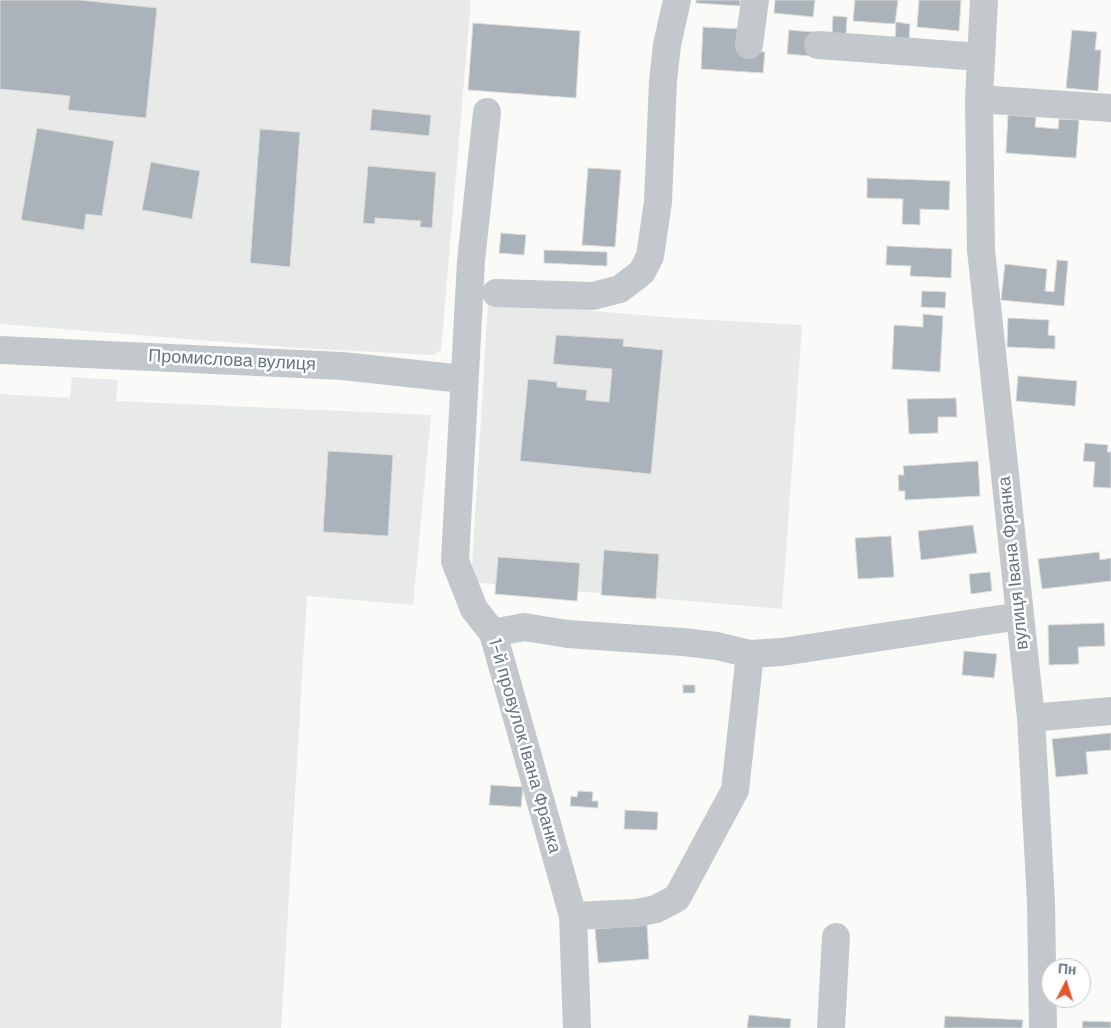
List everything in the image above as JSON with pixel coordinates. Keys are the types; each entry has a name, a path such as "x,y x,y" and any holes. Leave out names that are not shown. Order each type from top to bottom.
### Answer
{"street":[{"path":"496,293 593,296 620,289 642,272 650,256 658,202 663,81 667,45 677,0"},
{"path":"749,45 755,0"},
{"name":"вулиця Івана Франка","path":"984,0 979,99 981,250 1031,718 1041,902 1043,1028"},
{"path":"818,45 980,57"},
{"path":"979,99 1111,108"},
{"name":"1-й провулок Івана Франка","path":"487,112 471,261 463,379 455,561 474,609 493,633 573,916 577,1028"},
{"name":"Промислова вулиця","path":"0,350 342,366 463,379"},
{"path":"493,633 524,627 585,636 717,646 750,654 782,652 1020,616"},
{"path":"573,916 637,913 656,909 677,898 735,790 750,654"},
{"path":"1031,718 1111,711"},
{"path":"831,1028 836,937"}],"shaded area":[{"path":"0,0 471,0 441,350 433,355 299,348 0,324"},
{"path":"488,302 676,318 802,325 782,609 471,582"},
{"path":"72,377 118,380 116,401 431,415 413,605 307,596 281,1028 0,1028 0,394 70,398"}],"building":[{"path":"0,0 79,0 157,8 146,118 68,110 70,96 0,89"},
{"path":"696,0 740,0 740,6 696,3"},
{"path":"775,0 815,0 813,17 774,13"},
{"path":"855,0 898,0 895,24 853,21"},
{"path":"919,0 961,0 959,31 917,27"},
{"path":"833,16 847,17 846,36 832,35"},
{"path":"896,22 910,24 909,42 895,41"},
{"path":"473,23 580,31 576,98 468,90"},
{"path":"703,27 741,29 740,50 765,52 763,73 701,69"},
{"path":"789,30 813,32 810,56 787,54"},
{"path":"1072,30 1097,32 1095,50 1101,50 1098,91 1066,88"},
{"path":"372,109 431,115 429,136 370,130"},
{"path":"1008,115 1036,117 1035,127 1058,129 1059,119 1079,120 1076,158 1006,153"},
{"path":"37,128 114,141 102,216 86,214 84,230 21,220"},
{"path":"260,129 300,132 290,267 250,263"},
{"path":"151,162 200,171 192,219 142,210"},
{"path":"368,166 436,172 432,228 420,227 421,221 375,218 375,224 363,223"},
{"path":"588,168 621,170 615,247 582,245"},
{"path":"867,178 950,181 949,210 920,209 920,225 902,224 903,199 867,198"},
{"path":"501,233 526,235 524,255 499,253"},
{"path":"887,246 952,249 951,278 910,276 911,266 886,265"},
{"path":"544,250 607,252 607,266 544,263"},
{"path":"1057,260 1068,261 1064,306 1001,300 1005,264 1047,269 1045,291 1054,292"},
{"path":"922,291 946,292 945,308 921,307"},
{"path":"923,314 943,316 940,372 892,369 894,325 923,327"},
{"path":"1008,318 1049,320 1048,335 1055,336 1055,349 1007,347"},
{"path":"556,335 624,339 623,346 663,350 651,474 520,461 528,379 557,382 557,387 587,390 586,400 609,402 612,369 553,364"},
{"path":"1018,376 1077,381 1075,406 1016,401"},
{"path":"956,398 957,417 938,417 938,433 909,434 907,399"},
{"path":"1085,443 1108,445 1107,452 1111,452 1111,488 1093,487 1095,462 1083,461"},
{"path":"328,451 393,455 388,536 323,532"},
{"path":"978,461 980,496 905,500 905,491 899,491 898,475 904,475 903,466"},
{"path":"973,525 977,553 921,560 918,531"},
{"path":"891,536 894,577 858,579 855,538"},
{"path":"604,550 659,554 656,599 601,595"},
{"path":"1099,552 1100,560 1111,558 1111,581 1042,589 1038,559"},
{"path":"498,557 580,563 577,601 495,594"},
{"path":"990,572 992,591 971,594 969,574"},
{"path":"1104,623 1105,646 1078,647 1079,664 1049,665 1048,625"},
{"path":"964,651 997,654 994,678 962,675"},
{"path":"683,685 695,685 695,693 683,693"},
{"path":"1111,733 1111,750 1086,752 1088,774 1056,777 1052,739"},
{"path":"491,785 523,787 521,807 489,805"},
{"path":"578,791 593,792 592,801 598,801 598,808 570,806 571,796 577,797"},
{"path":"625,810 658,812 657,830 624,829"},
{"path":"647,925 649,959 598,963 595,929"},
{"path":"749,1015 791,1019 790,1028 747,1028"},
{"path":"945,1016 1023,1020 1022,1028 944,1028"},
{"path":"1083,1021 1111,1022 1111,1028 1082,1028"}]}
